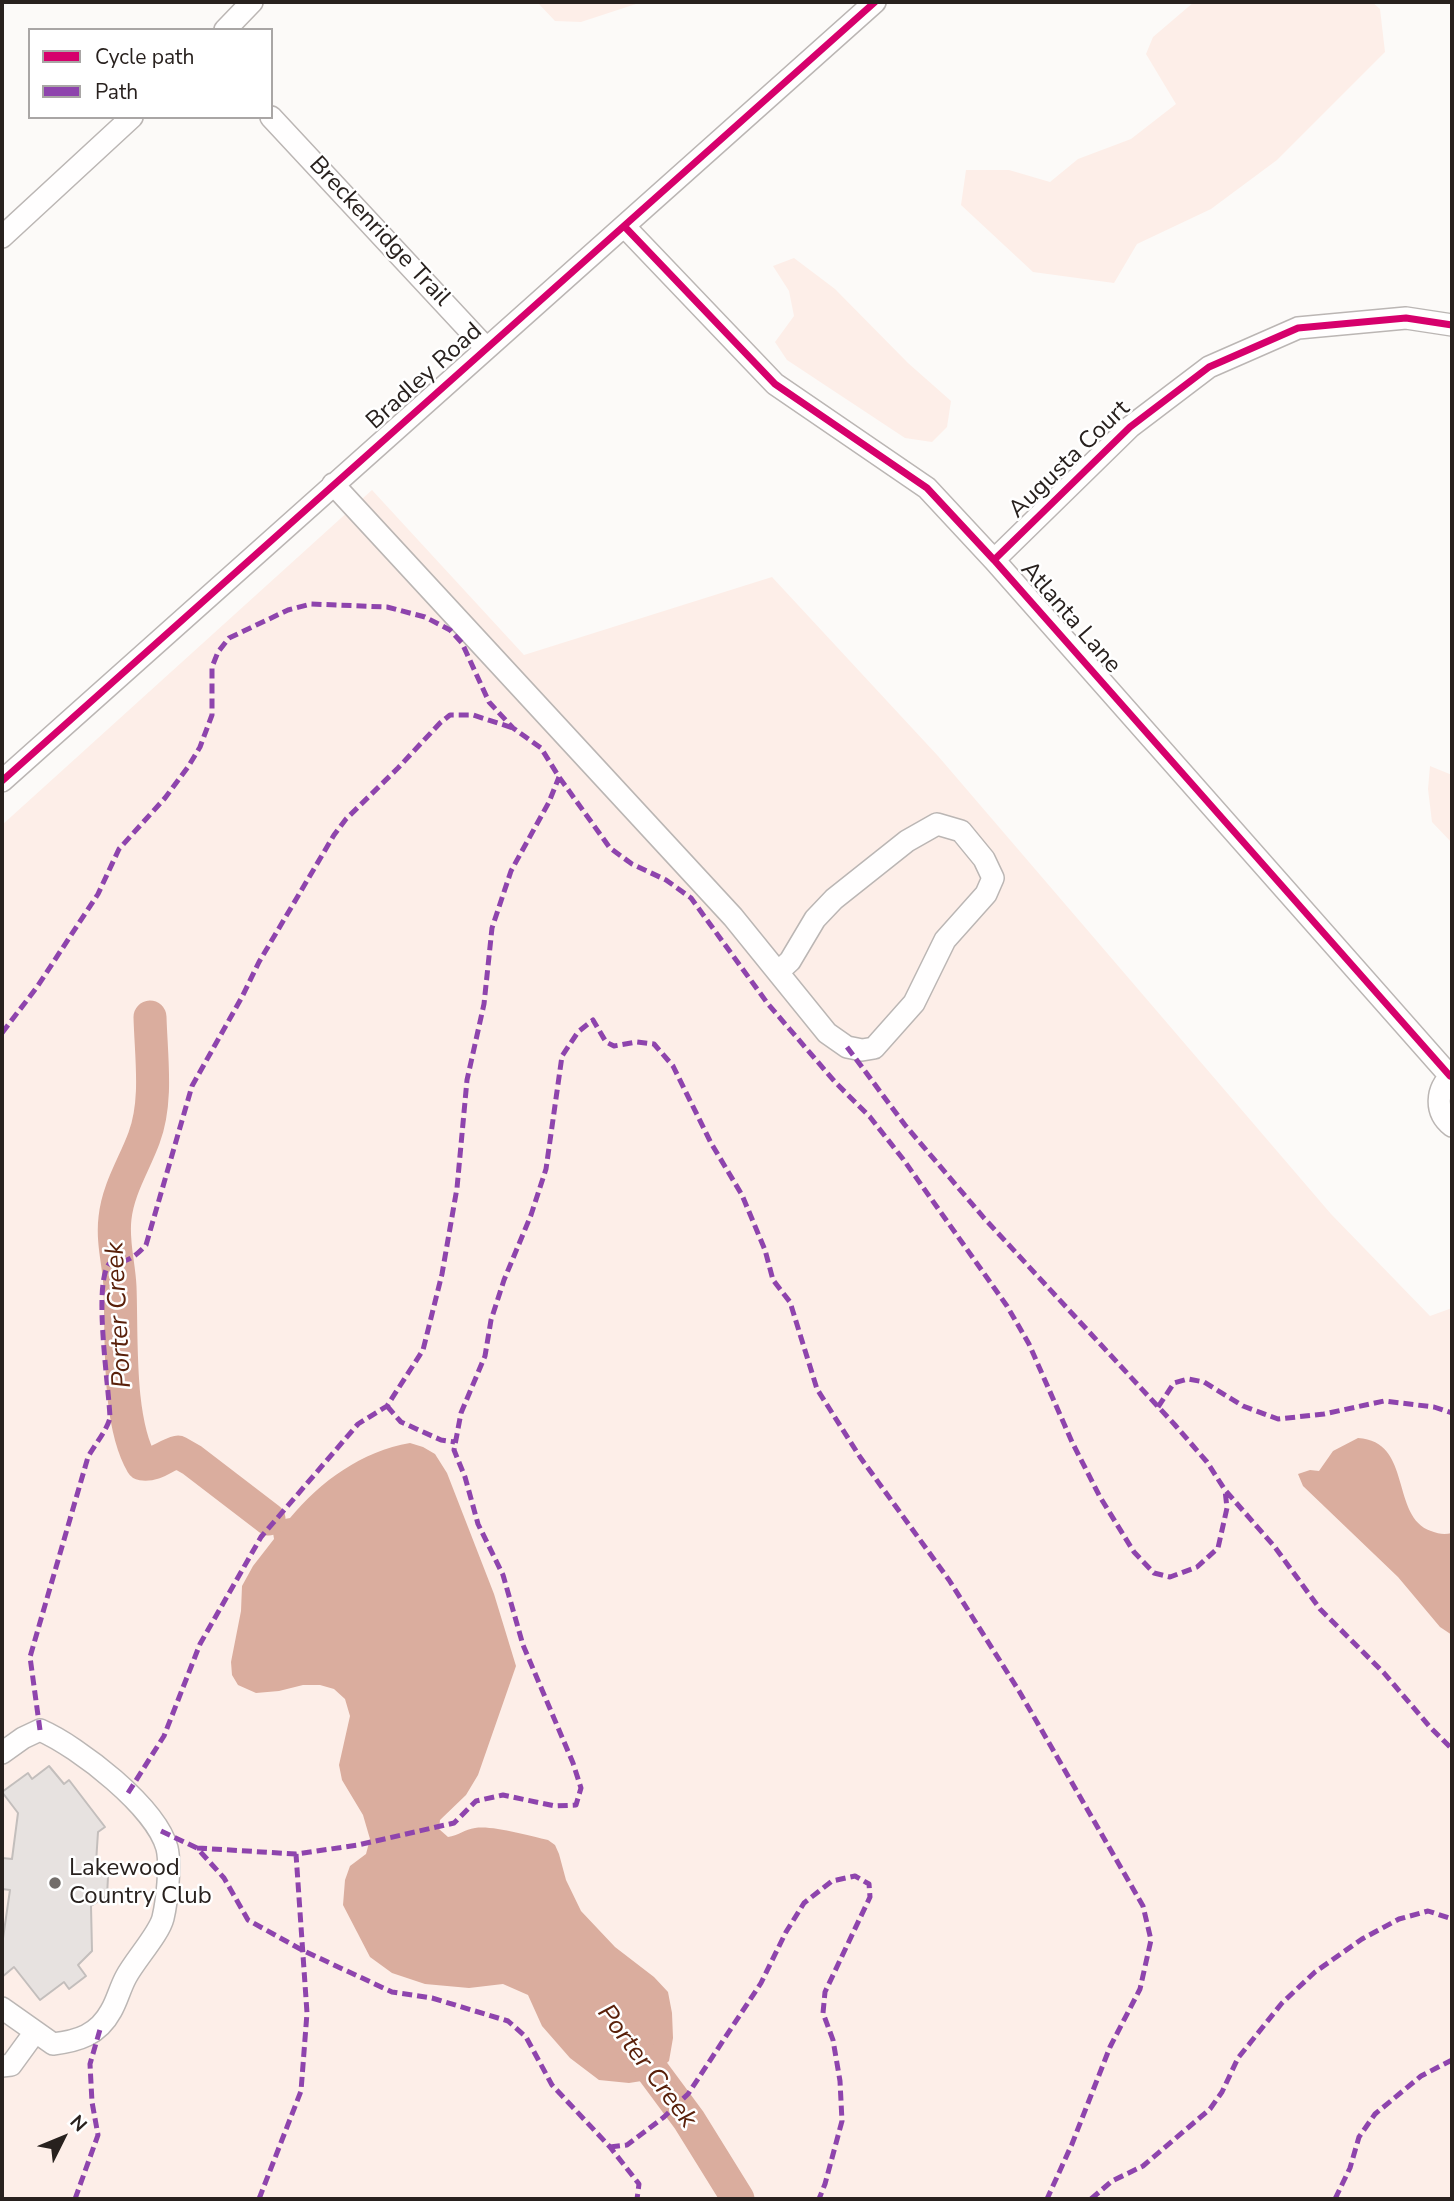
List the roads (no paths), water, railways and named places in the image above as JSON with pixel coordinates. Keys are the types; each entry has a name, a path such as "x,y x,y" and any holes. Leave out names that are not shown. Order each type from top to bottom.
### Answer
{"street":[{"path":"227,28 252,2"},
{"name":"Bradley Road","path":"2,781 875,2"},
{"path":"2,237 130,119"},
{"name":"Breckenridge Trail","path":"273,119 486,348"},
{"name":"Atlanta Lane","path":"624,226 775,384 927,488 994,560 1451,1076 1442,1086 1439,1098 1440,1111 1446,1122 1452,1126"},
{"name":"Augusta Court","path":"994,560 1130,427 1209,367 1298,328 1406,318 1452,325"},
{"path":"334,484 733,917 827,1033 847,1047 862,1050 874,1048 914,1003 945,940 986,894 993,878 984,859 961,831 937,824 907,841 834,899 815,919 790,961 778,972"},
{"path":"2,1753 40,1730 62,1739 119,1783 161,1831 168,1851 163,1921 127,1975 112,2010 101,2026 77,2041 53,2044 2,2008"},
{"path":"2,2066 11,2065 35,2032"}],"water":[{"path":"1358,1438 1375,1442 1387,1452 1410,1511 1418,1523 1437,1533 1452,1533 1452,1635 1440,1627 1398,1577 1303,1486 1298,1474 1310,1470 1319,1471 1333,1451"},
{"path":"410,1443 435,1454 447,1473 494,1594 516,1666 478,1775 466,1795 440,1820 439,1829 448,1837 471,1829 491,1828 548,1840 555,1845 566,1880 581,1911 615,1947 654,1977 668,1992 673,2038 669,2061 648,2080 629,2083 599,2080 570,2058 542,2026 528,1995 503,1984 469,1988 425,1984 392,1973 370,1957 343,1905 345,1880 350,1866 366,1854 370,1839 363,1815 342,1780 339,1765 350,1716 345,1699 334,1689 320,1685 303,1685 256,1693 238,1685 232,1675 231,1662 241,1611 242,1586 253,1566 274,1539 272,1526 279,1520 290,1518 329,1480 359,1460"}],"waterway":[{"name":"Porter Creek","path":"150,1017 153,1078 151,1109 144,1138 119,1197 114,1227 120,1287 122,1378 128,1425 142,1464 152,1463 178,1452 269,1519"},
{"name":"Porter Creek","path":"629,2039 689,2120 738,2199"}],"place":[{"name":"Lakewood Country Club","path":"55,1883"}]}
